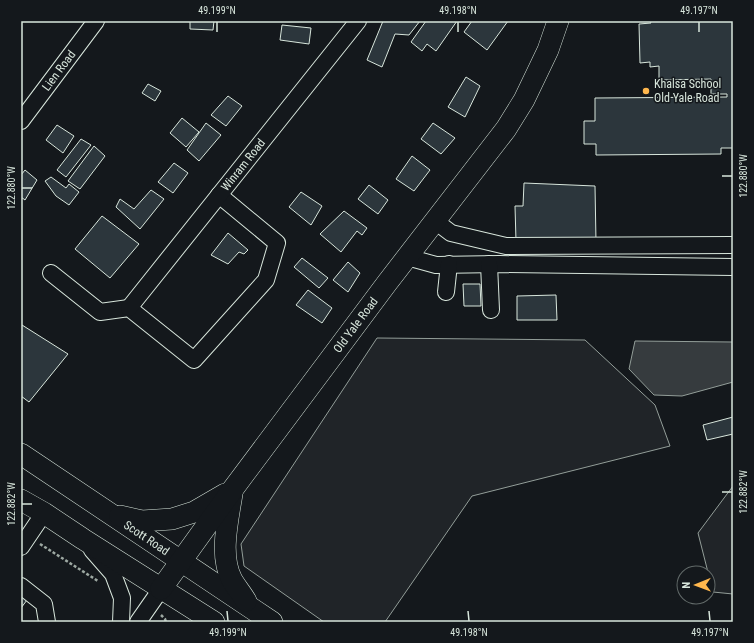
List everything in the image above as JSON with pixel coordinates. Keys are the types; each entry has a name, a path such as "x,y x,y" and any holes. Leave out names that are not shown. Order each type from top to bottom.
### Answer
{"main road":[{"name":"Old Yale Road","path":"162,589 232,489 407,257 506,129 524,100 548,50 558,21"},
{"name":"Scott Road","path":"21,454 272,622"},
{"path":"108,512 142,521 172,519 194,512 232,489"},
{"path":"232,489 227,527 226,559 232,580 252,609"},
{"path":"21,500 44,513 214,622"}],"street":[{"name":"Lien Road","path":"21,121 96,21"},
{"name":"Winram Road","path":"129,308 358,21"},
{"path":"51,274 100,312 129,308 194,360 266,280 277,243 219,195"},
{"path":"435,221 451,233 506,246 733,245"},
{"path":"407,257 436,265 489,264 733,267"},
{"path":"446,292 449,264"},
{"path":"489,264 491,310"},
{"path":"21,547 44,513"},
{"path":"83,539 113,574 122,598 121,622"},
{"path":"21,586 44,604 47,622"},
{"name":"Old Yale Road","path":"138,622 162,589"}],"path":[{"path":"39,544 101,583"},
{"path":"165,619 169,616"}],"shaded area":[{"path":"377,338 585,340 655,405 670,446 472,496 385,622 324,622 244,566 241,544"},
{"path":"635,341 733,342 733,382 682,396 654,395 629,369"},
{"path":"733,486 733,594 716,592 716,565 706,565 698,533"}],"building":[{"path":"190,21 214,21 213,30 190,29"},
{"path":"383,21 420,21 409,35 395,34 382,67 367,60"},
{"path":"426,21 457,21 436,51 427,44 422,51 411,42"},
{"path":"472,21 508,21 487,50 464,32"},
{"path":"650,21 733,21 733,148 721,148 721,154 596,155 596,144 584,144 584,121 595,121 595,98 727,97 727,94 711,94 711,79 659,80 659,66 650,67 650,62 640,63 639,24 651,23"},
{"path":"282,25 311,28 309,44 280,40"},
{"path":"466,77 480,86 465,117 448,107"},
{"path":"148,84 161,91 155,101 142,93"},
{"path":"228,96 242,106 226,126 211,115"},
{"path":"182,118 199,132 186,147 170,133"},
{"path":"206,123 221,135 199,161 187,150"},
{"path":"433,123 455,138 441,154 421,139"},
{"path":"57,125 74,136 63,153 46,140"},
{"path":"81,139 91,145 66,177 57,170"},
{"path":"94,146 105,156 80,189 68,181"},
{"path":"412,156 430,170 414,191 396,179"},
{"path":"174,163 188,173 173,193 158,182"},
{"path":"25,170 37,180 25,200 21,197 21,175"},
{"path":"51,177 66,188 69,184 79,192 69,205 56,196 45,181"},
{"path":"524,183 595,186 596,242 516,241 515,206 523,206"},
{"path":"369,185 388,200 378,214 358,199"},
{"path":"151,190 164,199 140,229 116,207 120,199 134,209"},
{"path":"301,192 322,206 311,225 289,207"},
{"path":"344,211 367,228 362,235 357,231 341,252 320,234"},
{"path":"102,216 139,244 110,278 75,249"},
{"path":"228,233 248,250 244,254 239,252 228,264 211,255"},
{"path":"302,258 328,278 319,288 294,267"},
{"path":"348,262 360,273 348,292 333,280"},
{"path":"463,284 480,284 481,306 464,306"},
{"path":"308,290 332,308 322,323 296,305"},
{"path":"556,295 557,320 517,320 517,296"},
{"path":"22,325 68,354 29,402 21,396"},
{"path":"733,417 733,434 707,440 703,425"},
{"path":"21,596 27,600 21,608"}],"place":[{"name":"Khalsa School Old Yale Road","path":"646,91"}]}
